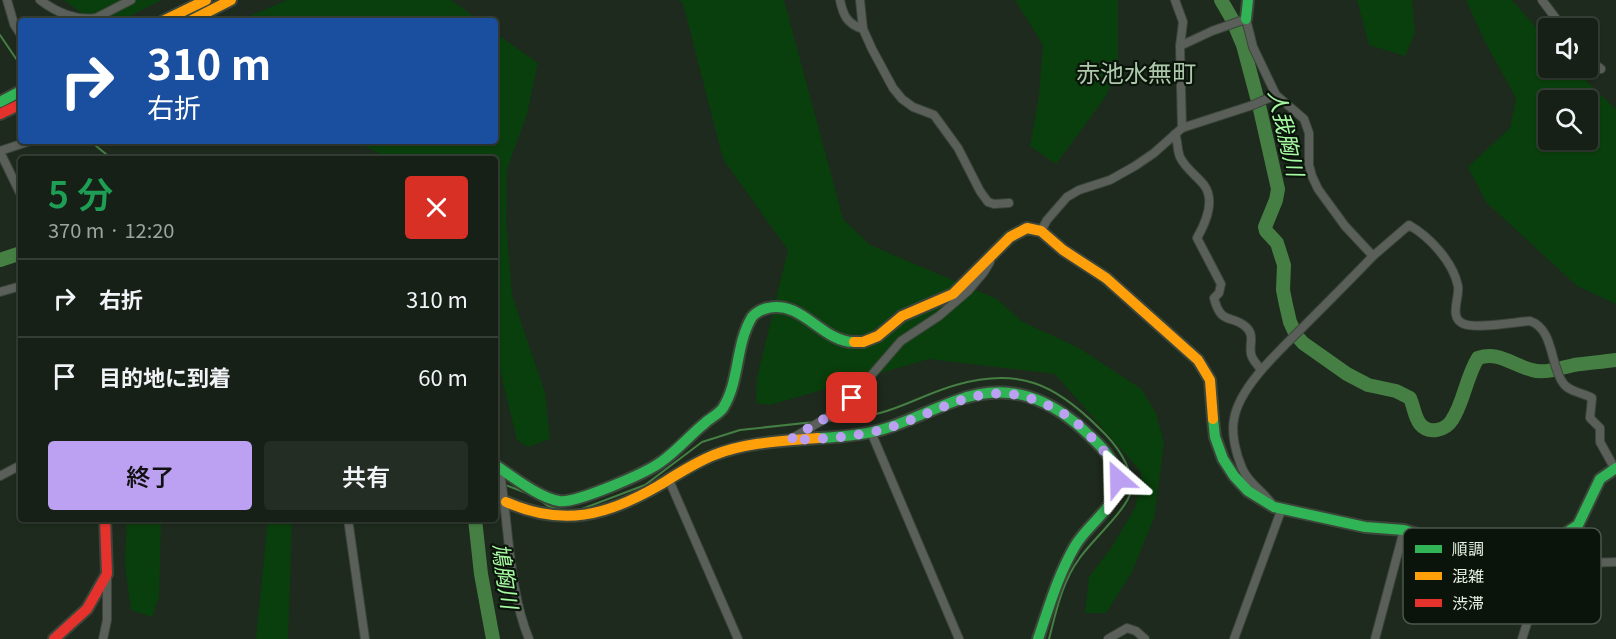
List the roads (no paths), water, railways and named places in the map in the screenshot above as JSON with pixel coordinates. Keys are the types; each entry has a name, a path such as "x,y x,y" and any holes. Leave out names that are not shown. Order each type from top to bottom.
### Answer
{"main road":[{"path":"169,18 206,0"},
{"path":"196,18 231,0"},
{"path":"1246,19 1248,0"},
{"path":"0,102 18,93"},
{"path":"0,114 18,105"},
{"path":"498,467 543,495 559,501 575,500 630,477 660,463 722,410 735,380 744,337 753,316 758,312 768,308 784,307 797,312 847,342 863,342 878,336 902,316 953,294 1010,237 1027,228 1041,231 1063,250 1106,278 1198,360 1210,380 1215,437 1223,459 1248,491 1278,508 1309,517 1365,527 1403,530"},
{"path":"506,502 524,510 558,517 579,518 617,506 713,456 732,449 790,440 872,432 905,423 972,396 995,392 1015,393 1036,399 1064,413 1108,455 1115,467 1117,489 1108,507 1093,521 1078,542 1061,572 1038,639"},
{"path":"1574,528 1578,525 1600,478 1616,469"},
{"path":"54,639 87,609 108,574 105,522"}],"street":[{"path":"7,0 18,30"},
{"path":"40,0 65,15 83,18"},
{"path":"96,18 131,0"},
{"path":"840,0 848,21 863,28"},
{"path":"860,0 863,28 872,49 902,99 913,107 934,115 958,148 988,202 1009,203"},
{"path":"1175,0 1183,22 1180,46 1178,131 1180,157 1204,185 1208,194 1209,207 1206,221 1197,238 1221,284 1219,293 1214,298 1216,308 1225,318 1245,326 1251,334 1251,354 1261,370"},
{"path":"1542,0 1556,18"},
{"path":"1180,46 1246,19 1253,47 1276,95 1304,120 1309,133 1311,176 1345,226 1373,256"},
{"path":"1041,231 1047,220 1067,197 1079,190 1110,180 1135,166 1178,131 1276,95"},
{"path":"18,189 0,151 21,144"},
{"path":"1234,639 1278,508 1251,483 1243,470 1234,437 1234,419 1240,403 1261,370 1373,256 1410,225 1422,233 1451,269 1458,286 1455,312 1459,321 1469,325 1530,321 1538,325 1544,333 1563,383 1570,389 1592,399 1590,418 1600,428 1600,442 1616,469"},
{"path":"790,440 843,408 901,341 939,316 968,291 984,273 996,250"},
{"path":"0,292 18,287"},
{"path":"872,432 959,639"},
{"path":"0,476 18,467"},
{"path":"498,470 506,502 515,586 529,639"},
{"path":"669,480 738,639"},
{"path":"348,522 365,639"},
{"path":"1375,639 1403,534"},
{"path":"103,639 107,620 108,574"},
{"path":"1522,639 1527,624"},
{"path":"1108,639 1127,628 1136,631 1145,639"}],"waterway":[{"name":"人我胸川","path":"1221,0 1243,45 1259,105 1278,189 1265,227 1277,243 1284,265 1283,290 1290,322 1303,343 1347,374 1368,385 1396,391 1410,398 1420,424 1432,430 1442,429 1452,420 1478,358 1499,357 1537,371 1616,360"},
{"path":"0,35 18,62"},
{"path":"94,144 108,156"},
{"name":"鳩胸川","path":"0,260 18,254"},
{"path":"826,421 873,415 956,385 999,378 1035,383 1051,390 1067,400 1099,428 1122,456 1130,473 1131,491 1123,507 1085,552 1068,577 1049,639"},
{"path":"574,512 645,485 702,442 740,430 814,422"},
{"path":"503,484 534,496 548,506 566,512"},
{"name":"鳩胸川","path":"475,522 481,574 493,639"}],"district":[{"name":"赤池水無町","path":"1136,74"}]}
